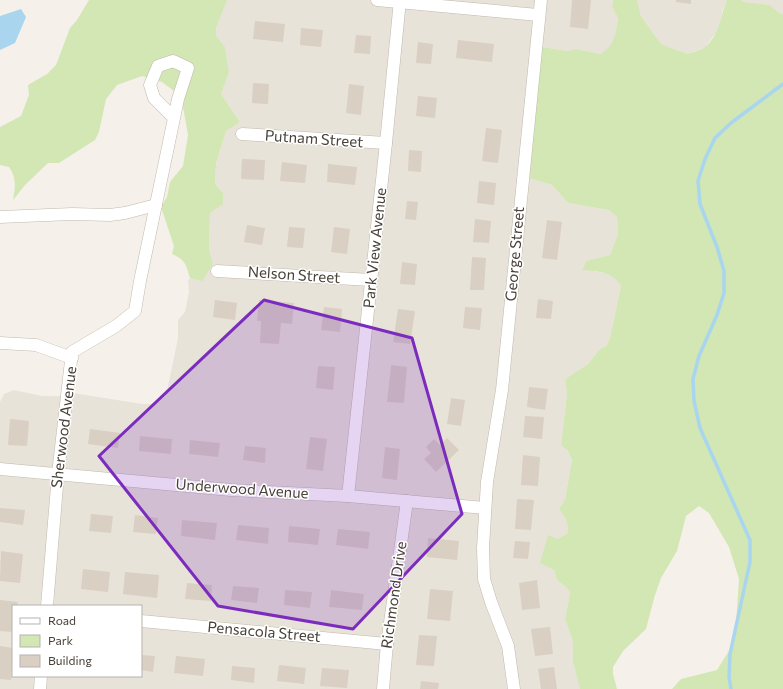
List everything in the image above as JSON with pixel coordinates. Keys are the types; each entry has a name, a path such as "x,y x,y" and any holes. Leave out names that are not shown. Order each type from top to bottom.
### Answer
{"street":[{"path":"376,0 400,1 538,15"},
{"name":"George Street","path":"514,689 508,646 490,602 484,579 483,548 487,482 502,390 538,15 541,0"},
{"name":"Park View Avenue","path":"348,496 400,1"},
{"name":"Sherwood Avenue","path":"46,605 58,474 72,352 116,326 135,311 174,118"},
{"name":"Putnam Street","path":"242,134 386,143"},
{"path":"0,217 72,214 110,215 125,213 156,205"},
{"name":"Nelson Street","path":"217,270 371,280"},
{"path":"0,343 36,345 72,358"},
{"name":"Underwood Avenue","path":"0,469 231,490 348,496 485,508"},
{"name":"Richmond Drive","path":"383,689 387,644 407,501"},
{"name":"Pensacola Street","path":"142,621 387,644"},
{"path":"40,689 41,677"}],"highlighted area":[{"path":"264,300 412,338 462,514 353,629 218,606 99,456"}],"shaded area":[{"path":"226,0 613,0 612,7 618,18 614,42 601,54 576,49 567,51 537,46 522,176 552,185 568,203 609,210 617,217 618,234 610,255 586,261 582,269 610,274 621,286 610,338 606,346 599,350 588,364 565,379 567,394 561,445 568,451 572,460 565,499 559,509 564,514 569,525 568,533 558,539 554,570 557,580 567,588 570,593 565,619 573,642 573,662 580,689 0,689 0,402 4,394 14,390 42,396 65,396 67,392 142,404 155,404 166,396 178,338 178,320 185,312 189,292 188,280 213,264 209,249 210,213 223,193 215,184 216,165 226,131 240,122 221,94 229,72 225,47 216,36 216,28"},
{"path":"637,0 727,0 723,9 718,30 705,47 688,54 661,44 641,16"},
{"path":"741,0 783,0 783,14 779,13 770,5 744,2"}],"green space":[{"path":"89,0 227,0 216,28 216,36 225,47 229,72 221,94 240,122 226,131 216,164 215,184 223,193 223,204 210,213 209,249 213,264 202,281 190,278 185,263 180,258 172,254 174,246 161,207 167,197 170,182 183,166 188,135 183,107 174,91 162,82 142,76 117,85 106,99 99,132 95,140 59,163 48,163 25,185 13,200 15,187 12,171 9,167 0,165 0,127 21,116 29,95 28,85 47,74 56,65 70,28 77,20"},
{"path":"613,0 637,0 641,16 661,44 688,54 699,50 711,41 717,30 727,0 741,0 744,2 770,5 779,13 783,14 783,689 672,689 681,679 717,670 732,646 736,623 739,579 729,547 709,513 699,506 686,516 677,551 661,578 646,629 623,651 613,667 613,674 617,689 580,689 573,662 573,642 565,619 570,593 567,588 557,580 554,570 540,563 548,535 558,539 568,533 566,520 559,509 565,499 572,460 568,451 561,445 567,394 565,379 588,364 599,350 606,346 610,338 621,286 608,274 582,270 586,261 610,255 618,234 617,217 609,210 568,203 552,185 522,176 537,46 567,51 576,49 601,54 610,46 615,34 618,18 612,7"}],"water":[{"path":"21,9 26,17 15,43 0,50 0,16"}],"building":[{"path":"572,0 591,0 588,29 570,27"},
{"path":"676,0 691,0 691,4 676,2"},
{"path":"255,21 285,24 283,42 253,39"},
{"path":"301,28 323,30 321,47 300,45"},
{"path":"356,35 371,36 370,54 354,53"},
{"path":"458,40 494,44 492,62 456,58"},
{"path":"418,42 433,44 431,64 416,63"},
{"path":"253,83 269,84 268,104 252,103"},
{"path":"349,84 364,86 361,115 346,113"},
{"path":"418,96 437,98 435,118 416,116"},
{"path":"486,128 502,130 498,163 482,161"},
{"path":"409,150 422,151 421,172 408,171"},
{"path":"242,159 265,160 264,180 241,179"},
{"path":"282,162 307,165 305,183 280,181"},
{"path":"328,164 357,167 355,185 327,182"},
{"path":"479,181 496,183 494,205 477,203"},
{"path":"407,201 418,202 416,220 405,219"},
{"path":"475,219 491,221 489,243 473,242"},
{"path":"547,220 562,222 557,260 542,258"},
{"path":"247,225 265,228 262,245 244,242"},
{"path":"289,227 305,228 303,248 287,247"},
{"path":"334,227 350,229 347,254 331,252"},
{"path":"472,257 486,258 484,290 470,290"},
{"path":"402,262 417,264 415,285 400,284"},
{"path":"538,299 553,301 551,319 536,318"},
{"path":"215,300 237,303 235,320 213,317"},
{"path":"259,300 294,303 292,324 281,323 279,344 260,343 261,321 257,321"},
{"path":"324,307 342,309 340,332 321,330"},
{"path":"465,307 482,308 480,330 463,328"},
{"path":"398,309 415,311 410,344 393,342"},
{"path":"391,365 407,367 404,403 387,402"},
{"path":"318,366 335,367 333,390 316,388"},
{"path":"529,387 548,389 545,410 527,407"},
{"path":"451,398 465,400 461,426 447,424"},
{"path":"525,416 544,417 542,439 523,437"},
{"path":"10,419 29,421 27,446 8,445"},
{"path":"90,429 120,433 118,448 88,444"},
{"path":"140,436 172,439 171,454 139,451"},
{"path":"310,437 327,439 323,471 306,469"},
{"path":"447,438 459,450 436,472 424,459 431,453 426,447 434,439 440,445"},
{"path":"190,440 220,443 218,457 189,454"},
{"path":"245,446 266,448 265,463 243,460"},
{"path":"385,447 400,449 397,480 382,478"},
{"path":"523,455 540,457 538,486 521,485"},
{"path":"517,499 534,500 531,530 515,529"},
{"path":"0,508 25,510 23,525 0,522"},
{"path":"91,514 113,516 111,533 89,531"},
{"path":"135,515 158,518 156,534 133,532"},
{"path":"182,520 217,523 215,540 181,536"},
{"path":"238,525 269,528 268,544 236,540"},
{"path":"289,526 320,529 318,545 288,542"},
{"path":"338,529 370,532 368,549 336,545"},
{"path":"428,538 459,541 457,560 427,557"},
{"path":"515,541 530,542 528,559 513,558"},
{"path":"1,551 23,554 20,583 0,581"},
{"path":"83,569 110,572 108,592 81,589"},
{"path":"125,572 159,575 157,598 123,594"},
{"path":"537,580 540,608 522,610 519,583"},
{"path":"187,583 212,585 211,601 185,599"},
{"path":"233,586 259,588 257,603 231,600"},
{"path":"430,589 453,591 450,621 427,619"},
{"path":"285,590 312,592 310,608 284,605"},
{"path":"331,590 364,594 362,610 329,607"},
{"path":"0,600 18,602 17,605 12,605 12,632 0,631"},
{"path":"550,627 553,654 535,656 531,629"},
{"path":"419,635 437,636 434,666 416,665"},
{"path":"0,646 12,648 11,680 0,679"},
{"path":"142,655 155,656 153,672 142,670"},
{"path":"176,656 205,659 203,676 174,673"},
{"path":"279,665 306,668 304,684 277,681"},
{"path":"232,666 255,668 254,683 231,680"},
{"path":"554,667 557,689 541,689 538,669"},
{"path":"322,668 349,670 347,688 320,686"},
{"path":"421,681 439,683 438,689 420,689"}],"waterway":[{"path":"731,689 729,677 730,654 750,562 750,540 700,428 694,401 693,379 699,356 717,315 724,293 724,271 717,247 700,204 698,181 705,159 715,138 731,123 783,84"}]}
